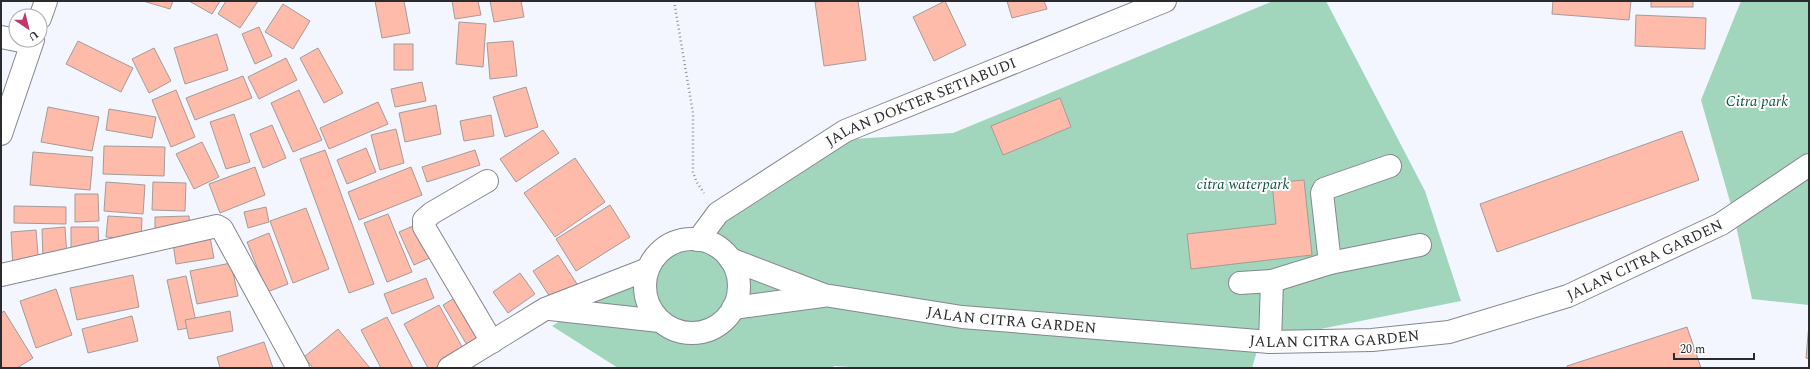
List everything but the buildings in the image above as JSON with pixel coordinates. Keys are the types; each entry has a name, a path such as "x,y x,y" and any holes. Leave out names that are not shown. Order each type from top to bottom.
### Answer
{"street":[{"name":"JALAN DOKTER SETIABUDI","path":"698,240 718,213 845,131 1166,1"},
{"path":"1,134 30,48"},
{"name":"JALAN CITRA GARDEN","path":"730,258 824,296 962,317 1270,342 1372,340 1449,332 1568,296 1721,224 1809,165"},
{"path":"1330,263 1322,193 1324,189 1390,166"},
{"path":"488,181 432,213 424,220 424,227 492,342"},
{"path":"1,275 217,226 222,229 298,368"},
{"path":"686,239 698,240 711,243 721,249 730,258 736,270 738,295 733,308 725,319 713,328 700,332 686,333 672,329 660,321 651,311 646,298 645,284 648,269 654,257 665,247 686,239"},
{"path":"1240,283 1272,281 1330,263 1420,245"},
{"path":"449,368 545,309 648,269"},
{"path":"1270,342 1272,281"},
{"name":"JALAN CITRA GARDEN","path":"733,308 824,296"},
{"path":"545,309 660,321"}],"path":[{"path":"674,1 693,113 693,172 701,190 718,213"}],"green space":[{"name":"citra waterpark","path":"1273,1 1326,1 1425,191 1461,301 1260,341 1252,368 868,368 834,366 832,368 618,368 552,326 852,139 953,133"},
{"name":"Citra park","path":"1741,1 1809,1 1809,305 1752,299 1733,212 1701,100"}]}
